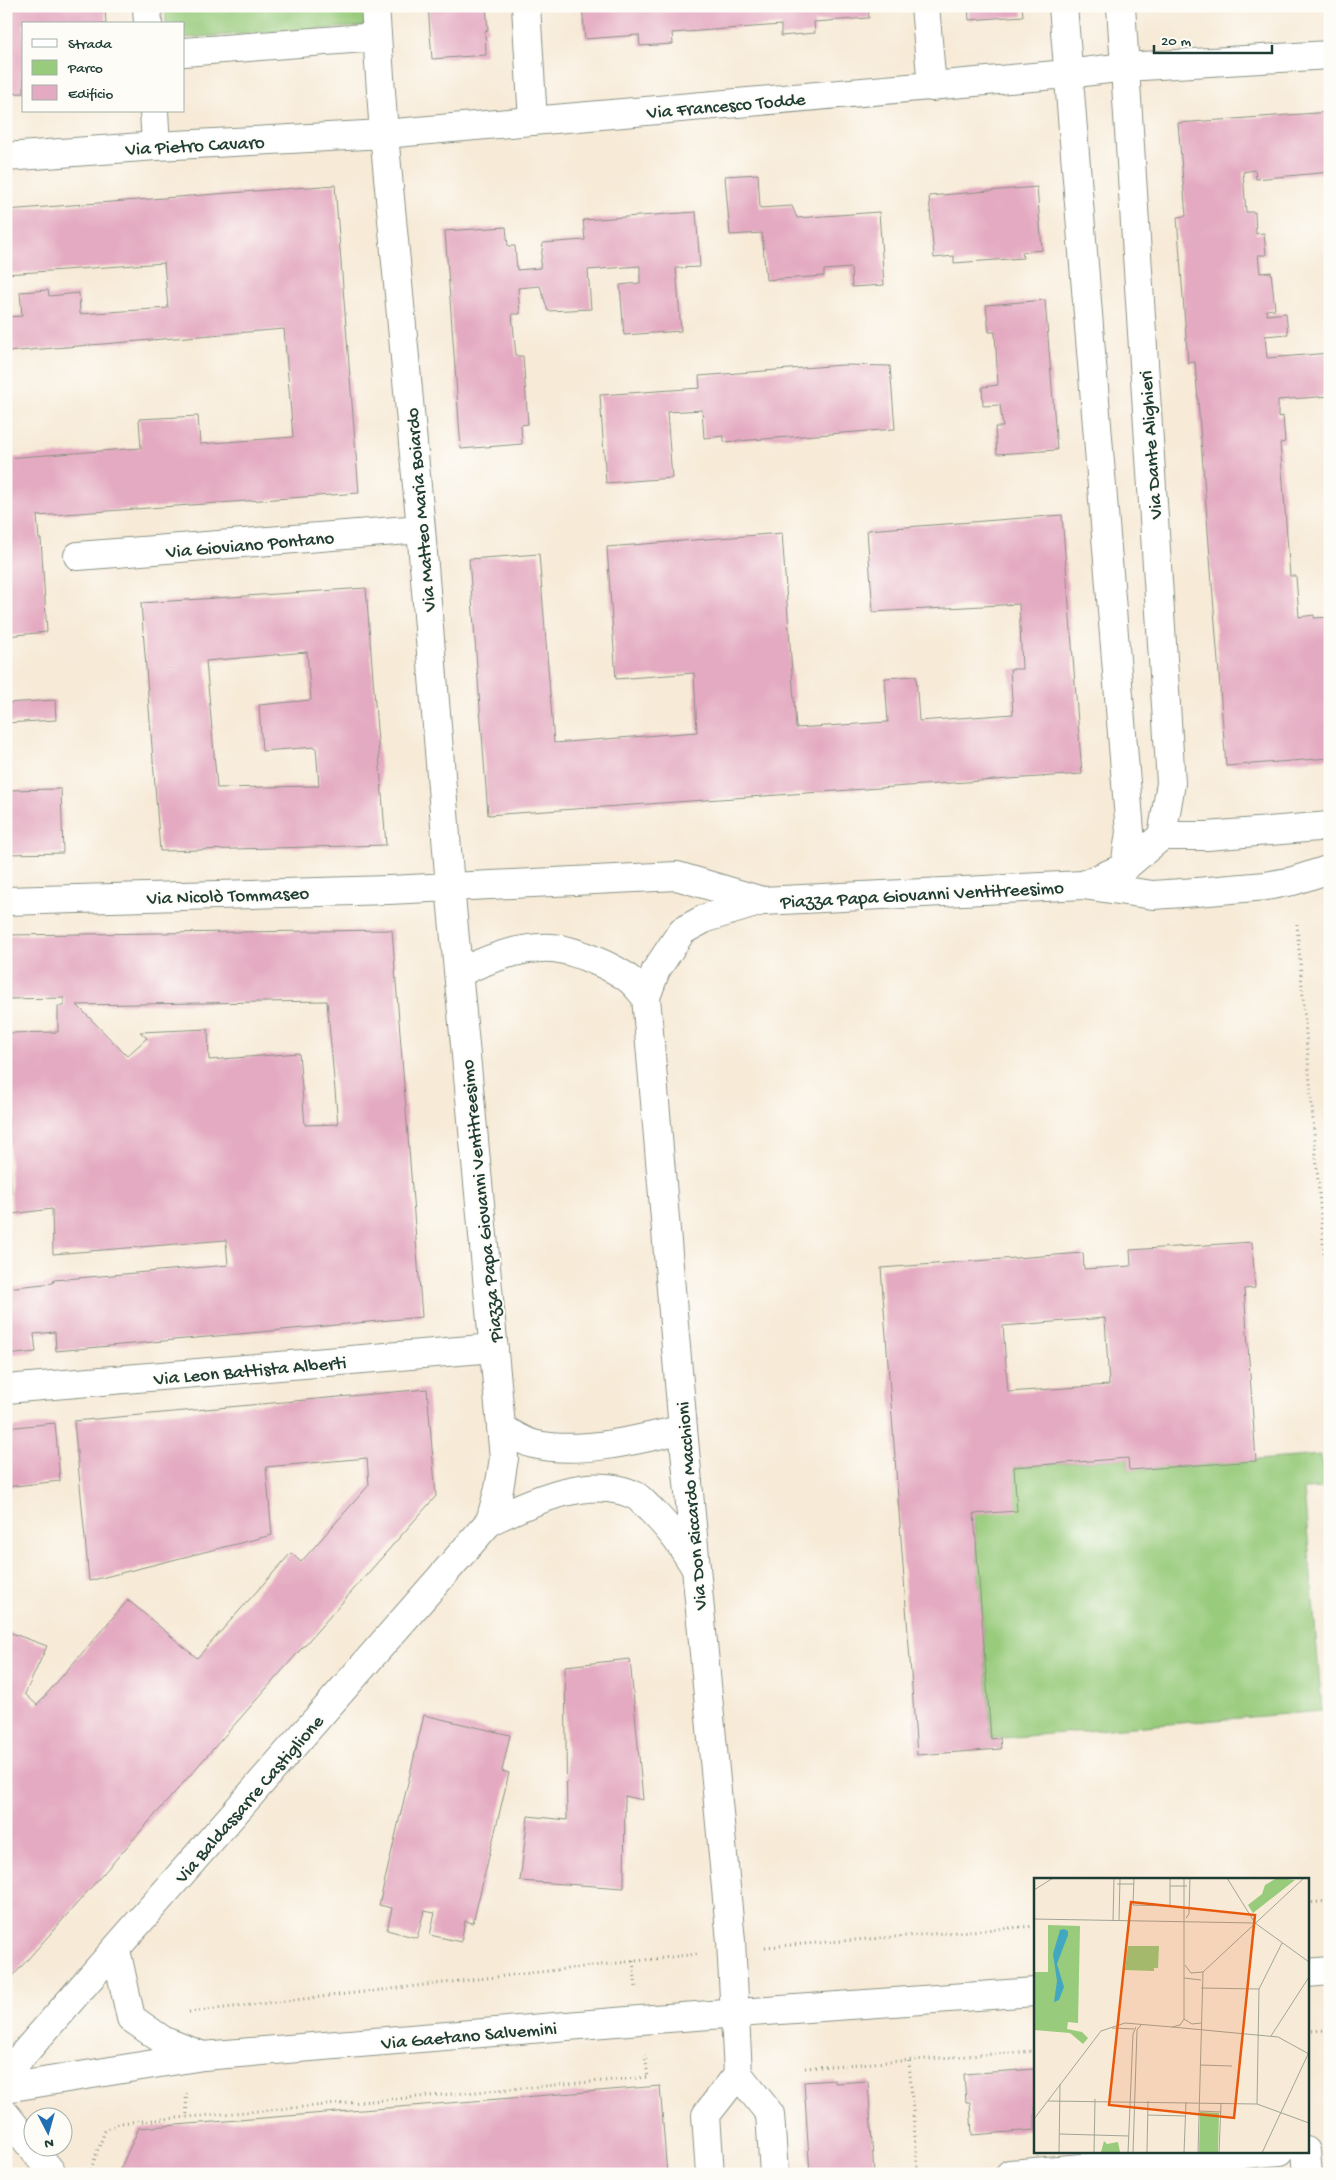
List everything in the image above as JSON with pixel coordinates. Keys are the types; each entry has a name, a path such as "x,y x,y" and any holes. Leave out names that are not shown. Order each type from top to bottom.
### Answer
{"street":[{"path":"147,6 148,22"},
{"name":"Via Matteo Maria Boiardo","path":"375,6 384,134 421,529 450,886"},
{"path":"526,6 533,121"},
{"path":"925,6 932,87"},
{"path":"1063,6 1067,74 1130,832 1125,867"},
{"name":"Via Dante Alighieri","path":"1121,6 1171,782 1162,836"},
{"path":"185,52 377,37"},
{"name":"Via Francesco Todde","path":"384,134 932,87 1125,67 1330,55"},
{"path":"154,112 156,146"},
{"name":"Via Pietro Cavaro","path":"6,157 156,146 384,134"},
{"name":"Via Gioviano Pontano","path":"78,556 421,529"},
{"path":"1083,885 1125,867 1162,836 1208,836 1330,826"},
{"path":"1083,885 1153,895 1266,886 1293,881 1330,869"},
{"name":"Piazza Papa Giovanni Ventitreesimo","path":"490,1521 499,1488 504,1458 450,886 677,876 762,901"},
{"name":"Piazza Papa Giovanni Ventitreesimo","path":"646,997 656,970 682,931 706,918 762,901 1083,885"},
{"name":"Via Nicolò Tommaseo","path":"6,901 450,886"},
{"path":"459,973 482,962 513,952 552,948 590,958 629,980 646,997"},
{"name":"Via Don Riccardo Macchioni","path":"646,997 683,1429 731,1941 738,2074"},
{"name":"Via Leon Battista Alberti","path":"6,1389 494,1348"},
{"path":"501,1428 531,1443 565,1448 592,1446 683,1429"},
{"path":"490,1521 525,1504 562,1492 596,1488 619,1490 637,1497 662,1521 678,1538 696,1569"},
{"name":"Via Baldassarre Castiglione","path":"6,2074 490,1521"},
{"path":"116,1950 131,2018"},
{"path":"1308,1973 1330,1971"},
{"path":"735,2014 1034,1992"},
{"name":"Via Gaetano Salvemini","path":"6,2088 203,2056 735,2014"},
{"name":"Via Gaetano Salvemini","path":"131,2018 164,2042 203,2056"},
{"path":"710,2174 706,2115 738,2074 770,2114 774,2174"},
{"path":"6,2115 53,2174"},
{"path":"1010,2174 1268,2152"},
{"path":"1306,2152 1308,2174"}],"path":[{"path":"1297,924 1330,1327"},
{"path":"1308,1903 1330,1902"},
{"path":"794,1946 1034,1926"},
{"path":"131,2018 646,1960"},
{"path":"1308,2032 1330,2030"},
{"path":"804,2068 1034,2051"},
{"path":"909,2061 918,2174"},
{"path":"89,2174 105,2131 119,2123 648,2077"}],"green space":[{"path":"165,6 367,6 368,26 185,38 185,22 166,22"},
{"path":"1321,1455 1324,1488 1304,1489 1322,1711 991,1739 974,1514 1014,1467 1128,1458 1129,1470"}],"building":[{"path":"6,6 105,6 106,22 22,22 22,93 6,94"},
{"path":"428,6 486,6 488,30 485,31 486,55 432,59"},
{"path":"868,6 869,18 814,22 815,33 781,36 781,25 672,33 673,44 640,46 639,35 585,39 582,7"},
{"path":"968,6 1022,6 1023,16 969,20"},
{"path":"1330,112 1330,172 1256,179 1255,170 1243,172 1246,212 1255,212 1256,234 1264,233 1266,255 1258,255 1260,273 1271,272 1275,309 1266,310 1267,315 1286,313 1288,334 1265,336 1267,358 1330,353 1330,396 1278,400 1278,417 1283,416 1285,442 1280,443 1290,576 1296,576 1299,617 1314,615 1314,618 1330,617 1330,758 1226,766 1195,362 1188,363 1177,217 1186,216 1178,123"},
{"path":"758,174 760,208 792,206 797,218 879,212 884,285 852,287 851,268 824,270 824,276 766,280 762,233 730,235 725,176"},
{"path":"335,185 359,493 37,516 39,539 41,539 47,632 6,636 6,458 141,448 139,419 198,416 200,444 293,437 284,329 6,352 6,317 22,316 20,292 48,290 49,296 79,293 80,314 168,308 164,263 6,274 6,210"},
{"path":"1037,187 1042,250 1022,252 1023,258 954,263 954,256 934,258 929,196"},
{"path":"696,212 700,267 676,268 681,331 624,335 620,285 640,283 640,266 588,270 591,309 548,311 540,286 518,288 520,314 512,314 516,356 523,356 528,424 521,425 522,444 461,449 445,231 506,227 508,246 515,246 517,270 540,268 543,243 585,240 583,220"},
{"path":"1045,300 1057,450 997,454 995,427 1003,427 1000,405 983,406 982,387 998,385 995,332 989,332 986,305"},
{"path":"842,365 890,366 895,429 724,442 724,436 704,438 702,410 667,412 672,478 606,483 600,395 700,388 699,376"},
{"path":"1062,515 1082,774 488,815 469,559 539,554 554,743 697,732 694,673 616,679 607,547 782,533 796,728 888,722 885,678 916,676 919,721 1013,714 1010,669 1022,669 1019,604 873,612 867,530"},
{"path":"366,588 386,845 160,851 141,603","holes":["307,652 311,700 259,705 262,751 316,747 319,786 217,788 206,661"]},
{"path":"55,700 56,720 6,723 6,703"},
{"path":"61,789 63,853 6,854 6,790"},
{"path":"392,930 422,1317 56,1351 55,1332 34,1334 36,1352 6,1355 6,1288 53,1283 54,1280 228,1265 226,1240 53,1254 52,1209 12,1214 8,1115 6,1115 6,1033 58,1032 58,1006 64,1006 64,998 6,999 6,935","holes":["327,1001 338,1124 305,1125 299,1053 209,1060 208,1029 140,1032 147,1038 127,1056 77,1005"]},
{"path":"1252,1242 1255,1288 1244,1289 1256,1461 1129,1470 1128,1458 1014,1467 1017,1511 974,1514 991,1739 1000,1738 1001,1749 917,1755 881,1268 1083,1253 1084,1269 1131,1266 1130,1250","holes":["1105,1318 1109,1385 1008,1392 1003,1326"]},
{"path":"427,1389 436,1496 6,1984 6,1631 47,1646 25,1694 37,1705 128,1600 197,1658 291,1553 301,1562 369,1485 367,1458 266,1467 272,1535 89,1581 74,1421"},
{"path":"55,1423 60,1481 6,1487 6,1428"},
{"path":"630,1659 643,1800 625,1796 624,1888 520,1881 528,1816 567,1820 565,1666"},
{"path":"424,1715 510,1735 502,1771 509,1773 473,1923 465,1921 461,1942 430,1935 435,1913 424,1911 417,1938 387,1930 392,1908 379,1905"},
{"path":"1034,2069 1034,2130 972,2135 970,2102 966,2102 964,2074"},
{"path":"835,2080 835,2083 868,2081 874,2174 810,2174 804,2082"},
{"path":"660,2086 667,2174 124,2174 120,2169 139,2128"}]}
